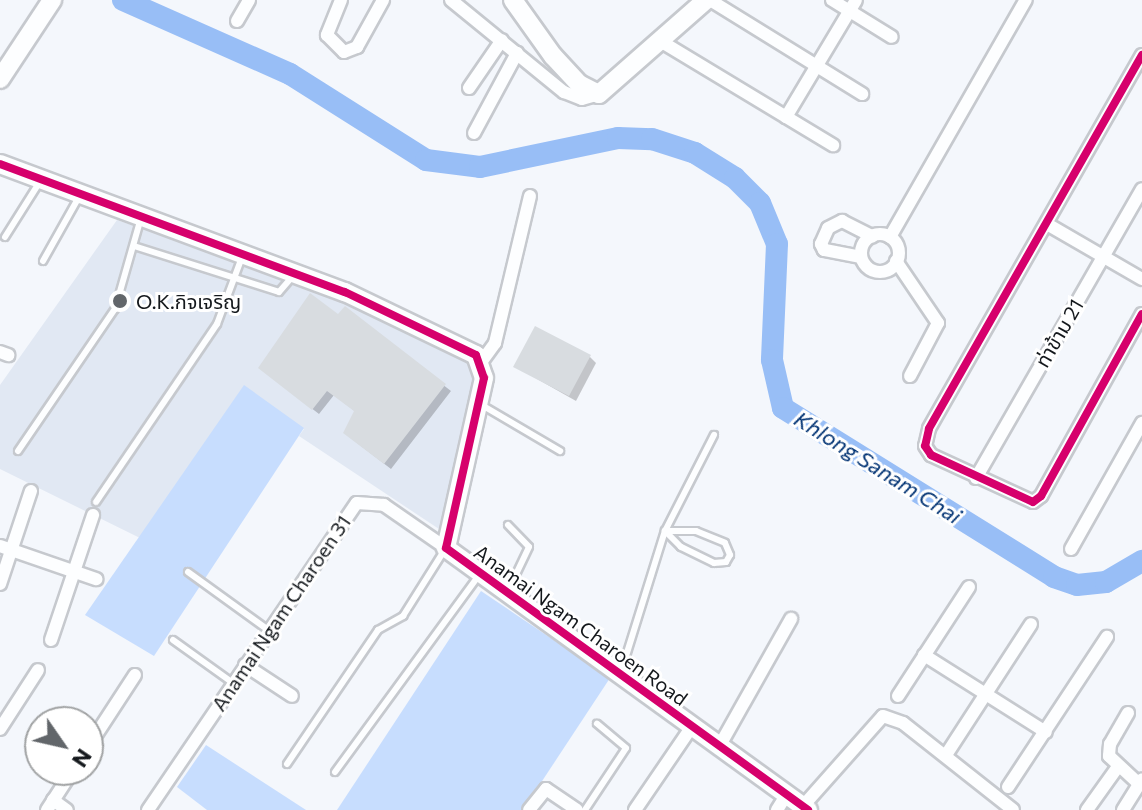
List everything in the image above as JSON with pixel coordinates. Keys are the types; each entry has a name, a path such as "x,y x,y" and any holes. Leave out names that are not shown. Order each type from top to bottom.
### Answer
{"street":[{"path":"0,79 52,0"},
{"path":"237,21 249,0"},
{"path":"341,0 327,35 344,52 357,47 383,0"},
{"path":"451,0 573,97 599,94 708,0 862,94"},
{"path":"513,0 553,56 579,84 599,94"},
{"path":"832,0 853,6 892,37"},
{"path":"890,237 1026,0"},
{"path":"786,117 853,6"},
{"path":"469,88 502,40"},
{"path":"662,42 833,145"},
{"path":"474,133 517,53"},
{"path":"1142,55 925,437 931,455 1025,502 1041,496 1142,314"},
{"path":"0,164 296,273 434,332 482,361 495,343 530,196"},
{"name":"ท่าข้าม 21","path":"976,478 1142,189"},
{"path":"861,257 824,250 821,244 828,228 842,221 872,236 890,237"},
{"path":"1047,224 1142,279"},
{"path":"872,236 864,242 861,257 868,268 881,272 896,261 898,251 890,237"},
{"path":"896,261 938,323 910,376"},
{"name":"Anamai Ngam Charoen Road","path":"482,361 479,404 446,548 720,745 782,802 806,808"},
{"path":"1071,549 1142,423"},
{"path":"0,584 5,548 31,491"},
{"name":"Anamai Ngam Charoen 31","path":"148,810 357,503 384,505 446,548"},
{"path":"51,640 94,508"},
{"path":"5,548 96,579"},
{"path":"898,696 969,587"},
{"path":"720,745 791,619"},
{"path":"946,755 1031,624"},
{"path":"1008,787 1107,637"},
{"path":"924,655 1046,732"},
{"path":"245,665 292,696"},
{"path":"0,729 38,670"},
{"path":"104,722 135,675"},
{"path":"1123,810 1141,782 1117,768 1108,749 1128,713"},
{"path":"806,808 883,716 903,723 1013,810"},
{"path":"635,810 693,725"},
{"path":"1087,810 1117,768"},
{"path":"62,786 50,805 67,810"},
{"path":"529,810 546,789 577,810"}],"lane":[{"path":"5,237 41,180"},
{"path":"43,261 80,195"},
{"path":"18,451 115,309 141,218"},
{"path":"134,246 279,292 296,273"},
{"path":"94,508 217,324 243,254"},
{"path":"479,404 560,451"},
{"path":"621,672 665,531 714,435"},
{"path":"508,525 529,547 508,591"},
{"path":"665,531 696,531 725,543 730,555 726,562 714,563 681,547 665,531"},
{"path":"287,764 378,630 403,616 446,548"},
{"path":"188,572 268,630"},
{"path":"335,772 481,572"},
{"path":"173,640 233,683"},
{"path":"585,810 626,748 597,724"}],"shaded area":[{"path":"117,220 312,286 461,358 477,371 439,529 299,436 304,429 244,386 140,538 0,469 0,385"},
{"path":"244,385 304,428 154,656 85,615"},
{"path":"481,591 610,678 523,810 337,810"},
{"path":"206,745 306,810 207,810 177,787"}],"building":[{"path":"310,293 338,314 345,306 446,384 384,464 343,433 354,411 327,391 312,410 258,368"},
{"path":"535,326 591,355 569,396 513,367"}],"waterway":[{"name":"Khlong Sanam Chai","path":"123,0 290,74 426,160 480,167 618,138 652,139 695,153 735,178 760,203 777,244 772,360 783,408 1054,577 1077,585 1106,582 1142,561"}],"cycle path":[{"path":"1142,55 929,429 925,446 931,455 1033,502 1041,496 1142,314"},
{"path":"0,164 345,292 476,355 484,378 446,548 808,810"}],"place":[{"name":"O.K.กิจเจริญ","path":"120,301"}]}
